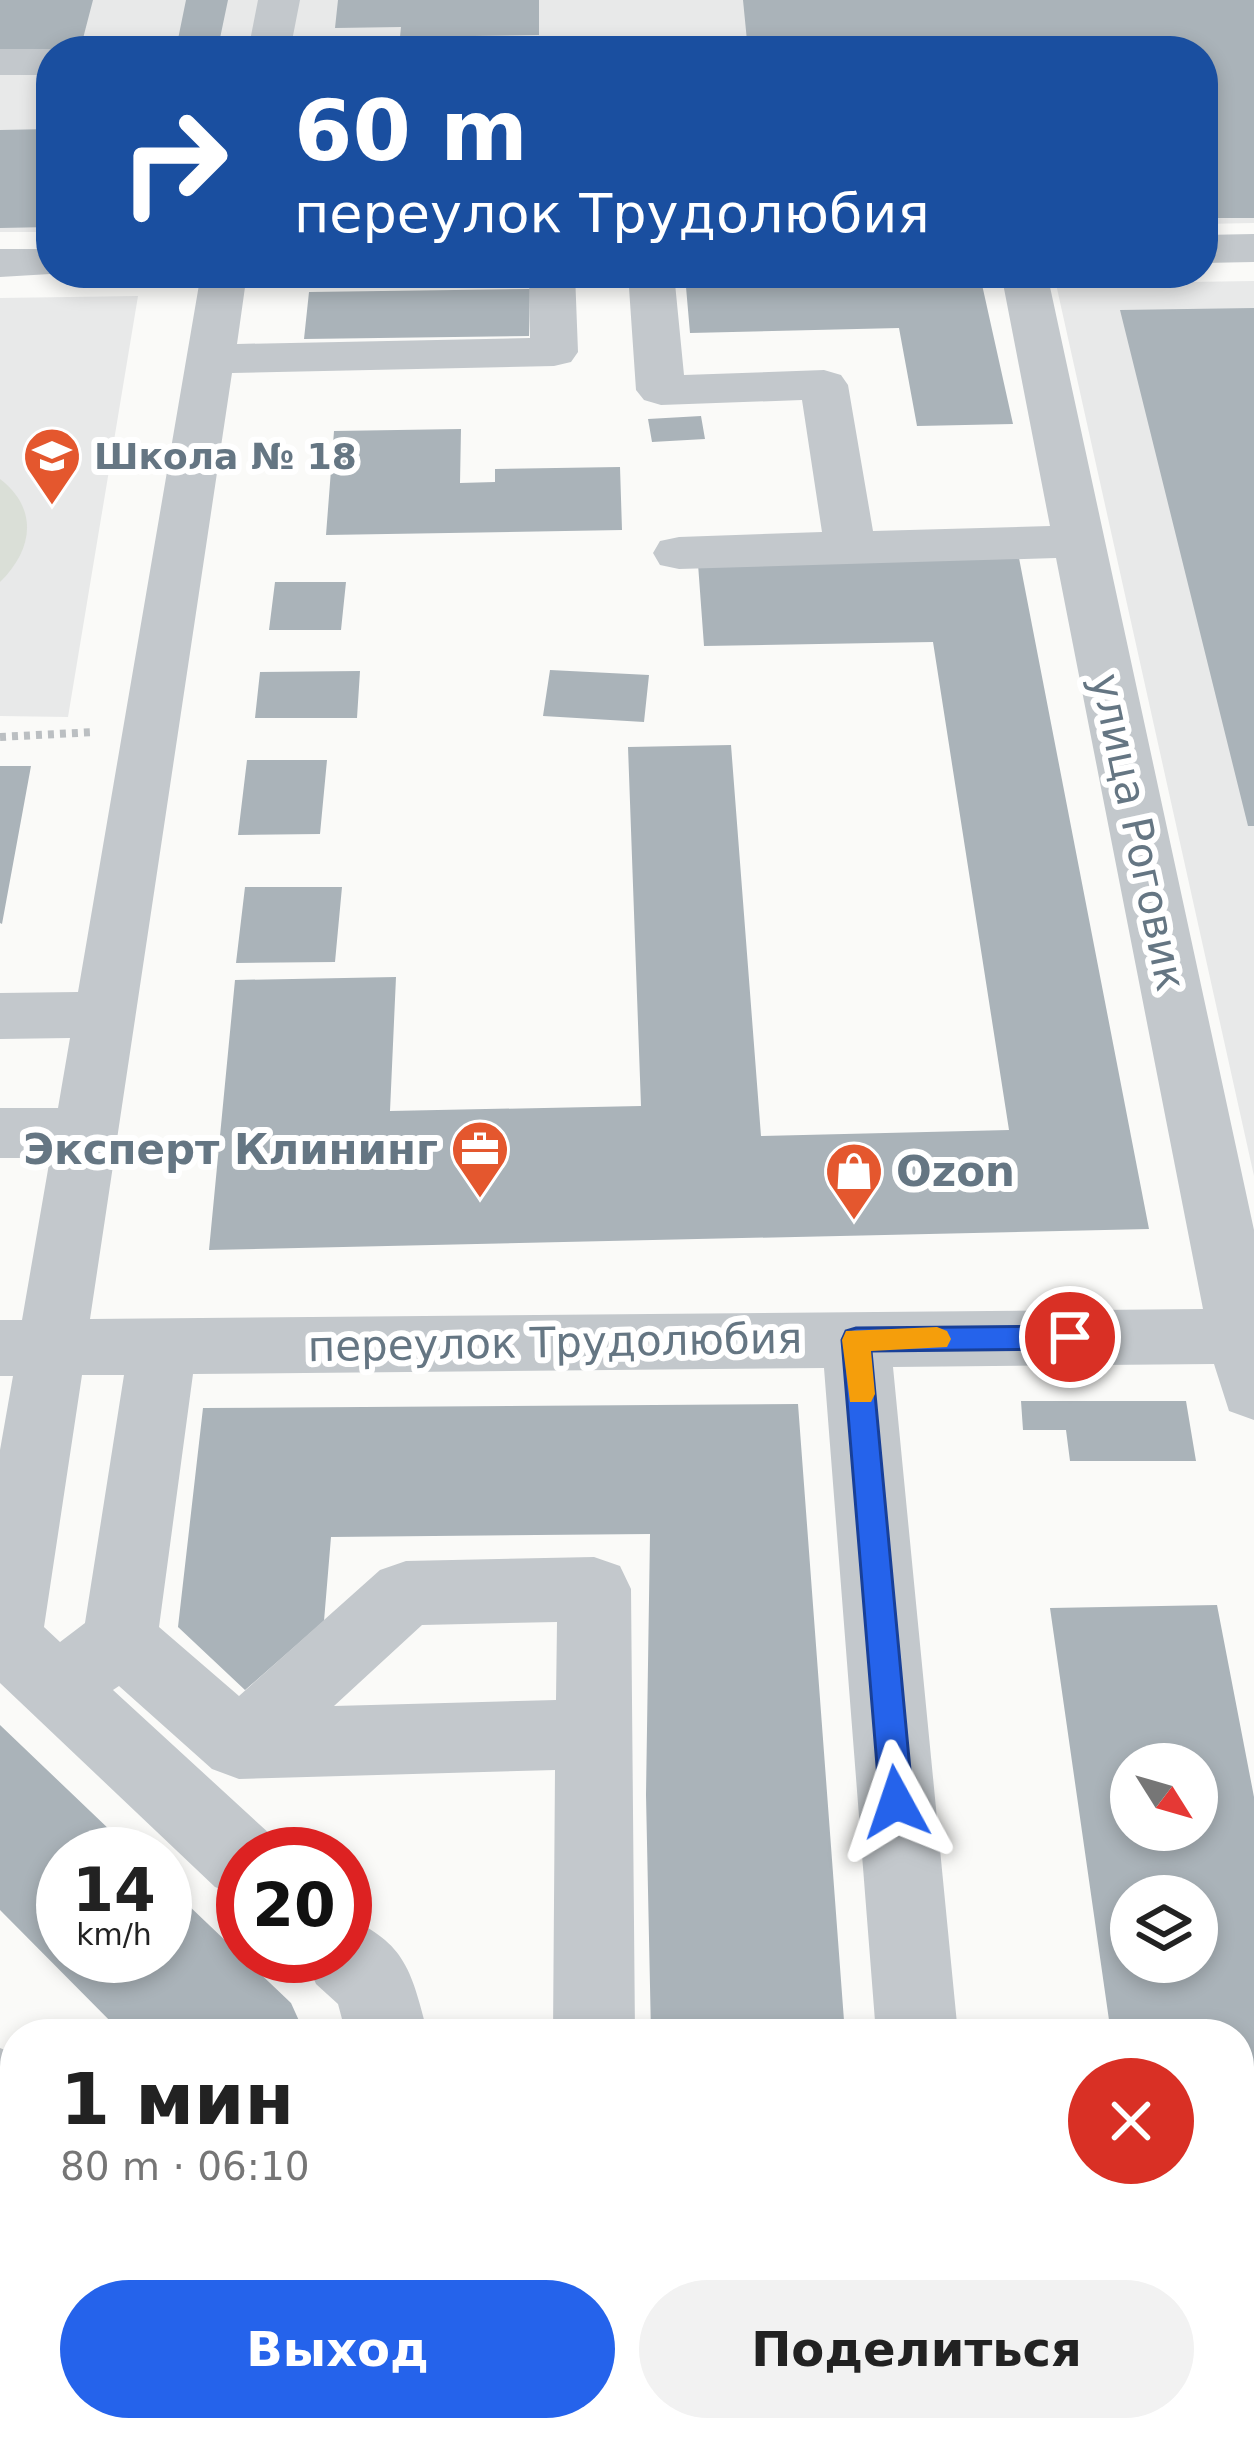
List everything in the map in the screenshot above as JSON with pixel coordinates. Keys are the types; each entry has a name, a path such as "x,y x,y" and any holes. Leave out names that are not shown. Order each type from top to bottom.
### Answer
{"street":[{"path":"272,36 279,0"},
{"path":"0,62 36,62"},
{"path":"1218,249 1254,248"},
{"path":"0,263 36,263"},
{"path":"216,1836 21,1657 26,1348 86,1133 222,288"},
{"path":"210,358 554,352 552,288"},
{"path":"652,288 661,390 824,385 850,548"},
{"name":"улица Роговик","path":"1027,288 1250,1354"},
{"path":"679,553 1079,542"},
{"path":"0,1016 105,1015"},
{"path":"0,1133 86,1133"},
{"path":"856,1340 915,2019"},
{"name":"переулок Трудолюбия","path":"26,1348 856,1340 1250,1354"},
{"path":"120,1640 163,1346"},
{"path":"239,1744 406,1593 594,1589 595,2019"},
{"path":"21,1657 120,1640"},
{"path":"120,1640 239,1744 594,1734"},
{"path":"372,1981 383,2019"}],"path":[{"path":"0,737 151,730"}],"shaded area":[{"path":"0,0 1254,0 1254,223 1218,224 1218,36 36,36 36,232 0,232"},
{"path":"1254,281 1254,1176 1057,288 1218,288 1218,282"},
{"name":"Школа № 18","path":"138,296 68,717 0,716 0,298"},
{"path":"0,479 21,503 27,530 19,557 0,582"}],"building":[{"path":"0,0 93,0 84,36 36,36 36,50 0,50"},
{"path":"186,0 228,0 220,36 179,36"},
{"path":"338,0 539,0 539,35 400,36 401,27 335,28"},
{"path":"743,0 1254,0 1254,218 1218,218 1218,36 747,36"},
{"path":"36,129 36,227 0,228 0,130"},
{"path":"686,288 983,288 1013,424 917,426 899,328 690,333"},
{"path":"530,289 529,336 304,339 309,292"},
{"path":"1254,308 1254,826 1248,826 1120,310"},
{"path":"701,416 705,439 652,442 648,419"},
{"path":"461,429 460,483 495,482 495,469 620,467 622,530 326,535 334,431"},
{"path":"1019,558 1149,1229 209,1250 235,980 396,977 390,1111 641,1106 628,747 731,745 761,1136 1009,1130 933,642 704,646 698,564"},
{"path":"275,582 346,582 341,630 269,630"},
{"path":"550,670 649,675 644,722 543,716"},
{"path":"360,671 357,718 255,718 260,672"},
{"path":"247,760 327,760 320,834 238,835"},
{"path":"0,766 31,766 2,924 0,923"},
{"path":"245,887 342,887 335,962 236,963"},
{"path":"1021,1401 1186,1401 1196,1461 1070,1461 1066,1430 1023,1430"},
{"path":"798,1404 844,2019 651,2019 646,1795 650,1534 331,1537 324,1621 245,1690 178,1627 203,1408"},
{"path":"1217,1605 1254,1797 1254,2019 1109,2019 1050,1608"},
{"path":"0,1725 107,1827 36,1827 36,1946 0,1910"},
{"path":"192,1909 216,1932 216,1983 270,1983 291,2003 298,2019 108,2019 72,1983 192,1983"}],"slow traffic":[{"path":"861,1394 856,1340 937,1339"}],"place":[{"name":"Школа № 18","path":"52,507"},
{"name":"Эксперт Клининг","path":"480,1200"},
{"name":"Ozon","path":"854,1222"}],"route":[{"path":"896,1802 856,1340 1070,1337"}]}
